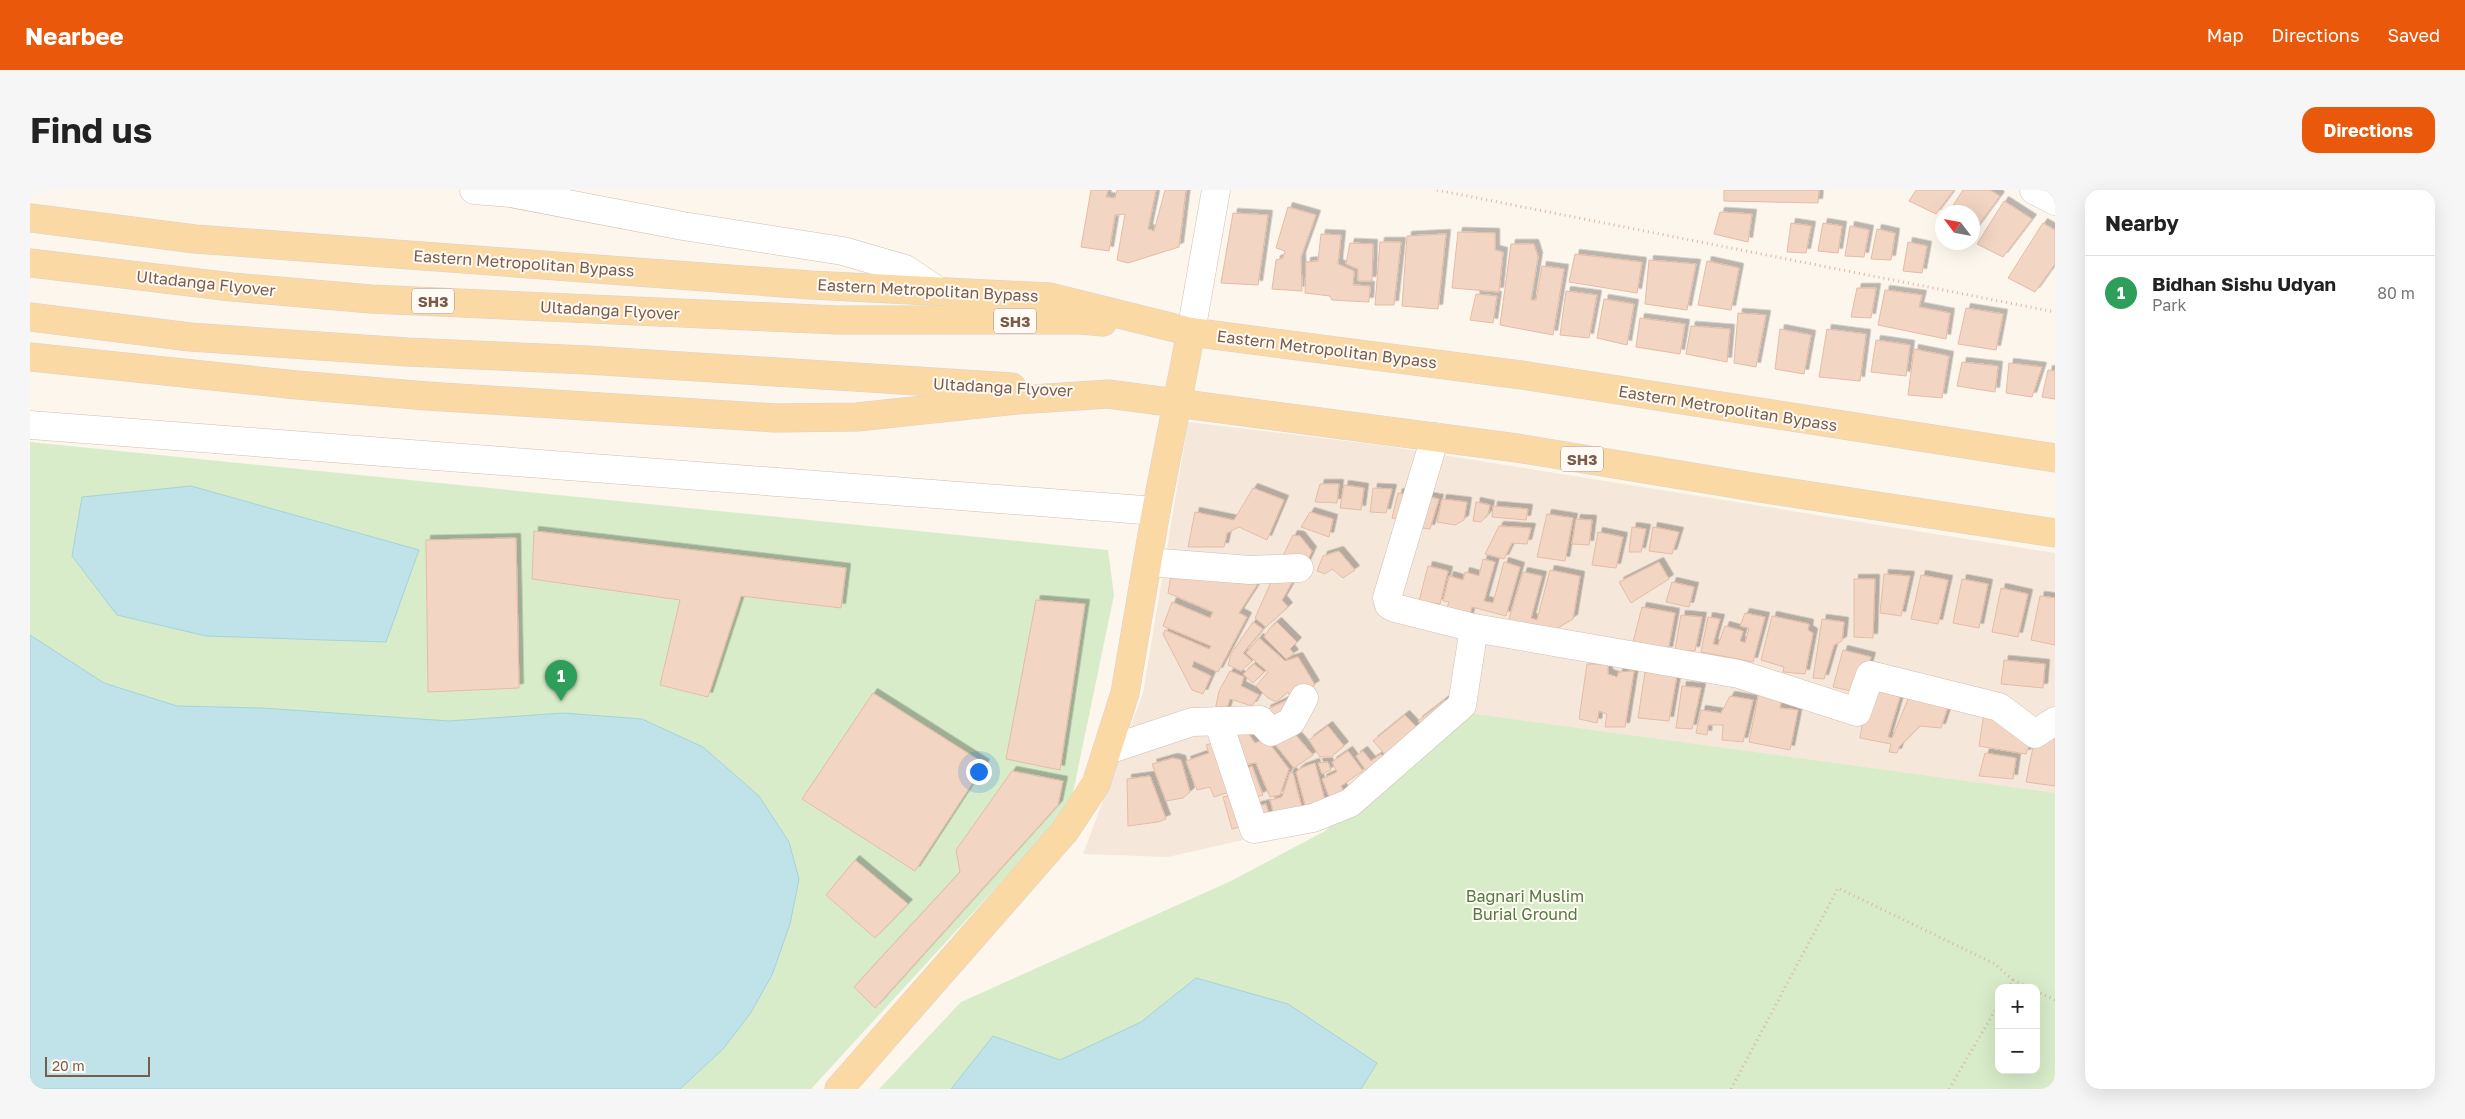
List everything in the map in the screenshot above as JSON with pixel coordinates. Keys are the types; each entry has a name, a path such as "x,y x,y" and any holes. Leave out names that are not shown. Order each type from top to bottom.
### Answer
{"main road":[{"name":"Eastern Metropolitan Bypass","path":"30,218 195,240 811,284 1050,297 1192,332 1528,376 2055,458"},
{"name":"Ultadanga Flyover","path":"30,263 232,287 370,299 837,320 1080,320 1192,332"},
{"name":"Ultadanga Flyover","path":"30,317 190,337 407,352 587,360 1108,394"},
{"path":"839,1089 1065,831 1096,784 1125,693 1156,511 1192,332"},
{"path":"30,358 427,396 776,418 857,417 1017,400 1108,394"},
{"name":"SH3","path":"1108,394 1434,437 2055,533"}],"street":[{"path":"474,190 510,193 683,226 843,251 905,269 938,291"},
{"path":"1192,332 1216,190"},
{"path":"2034,190 2055,201"},
{"path":"30,425 1156,511"},
{"path":"1434,437 1387,598 1389,605 1395,608 1474,628 1739,674 1857,712 1870,675 1999,707 2035,734 2055,721"},
{"path":"1148,562 1250,570 1299,568"},
{"path":"1218,721 1254,830 1313,818 1350,803 1462,706 1474,628"},
{"path":"1108,750 1192,722 1260,720 1271,732 1291,722 1304,698"}],"path":[{"path":"1437,190 2055,312"},
{"path":"1732,1089 1838,888 1995,964 2013,980 2022,984"},
{"path":"2010,984 2013,980"},
{"path":"2040,993 2055,1000"},
{"path":"1950,1089 1995,1011"}],"shaded area":[{"path":"1188,422 1380,445 2055,553 2055,794 1314,824 1168,857 1083,854 1143,693"}],"green space":[{"path":"30,442 1108,550 1114,595 1070,807 811,1089 30,1089"},
{"name":"Bagnari Muslim Burial Ground","path":"1460,712 2055,793 2055,1089 879,1089 961,1002 1231,881 1325,831"}],"water":[{"path":"191,486 419,550 386,642 206,636 117,615 72,556 82,497"},
{"path":"30,635 104,683 177,706 262,708 449,721 563,713 642,719 703,747 759,796 789,842 799,879 790,924 772,975 750,1014 723,1049 680,1089 30,1089"},
{"path":"1196,978 1288,1004 1377,1063 1361,1089 951,1089 993,1036 1060,1060 1141,1022"}],"building":[{"path":"1091,190 1108,190 1106,197 1115,198 1117,190 1156,190 1148,229 1154,231 1165,190 1186,190 1179,247 1128,263 1117,260 1125,214 1115,215 1109,251 1081,247"},
{"path":"1724,190 1819,190 1818,203 1724,201"},
{"path":"1916,190 1954,190 1943,205 1935,205 1935,214 1909,201"},
{"path":"1963,190 1990,190 2000,196 1980,223 1980,205 1953,205"},
{"path":"2004,201 2032,219 2003,257 1980,246 1980,239"},
{"path":"1288,207 1316,215 1301,257 1302,291 1272,289 1276,260 1283,258 1285,251 1276,248"},
{"path":"1720,212 1752,214 1748,242 1714,234"},
{"path":"1233,213 1268,215 1258,285 1221,283"},
{"path":"1791,223 1811,226 1806,253 1787,252"},
{"path":"1823,223 1842,226 1838,253 1818,251"},
{"path":"2043,223 2055,230 2055,264 2035,292 2008,278"},
{"path":"1850,226 1869,230 1864,257 1845,256"},
{"path":"1877,229 1895,233 1891,260 1871,259"},
{"path":"1458,232 1495,233 1495,250 1503,252 1499,292 1452,288"},
{"path":"1321,234 1341,235 1338,264 1354,271 1353,285 1370,286 1369,302 1332,300 1330,296 1305,293 1306,262 1318,261"},
{"path":"1446,234 1438,309 1402,306 1407,236"},
{"path":"1380,242 1401,242 1394,305 1375,305"},
{"path":"1908,242 1927,246 1922,273 1903,271"},
{"path":"1350,243 1373,244 1372,281 1358,281 1358,269 1346,264"},
{"path":"1511,244 1534,244 1538,257 1531,300 1536,300 1542,266 1564,269 1553,335 1500,325"},
{"path":"1575,254 1642,262 1637,293 1569,282"},
{"path":"1649,260 1696,264 1687,310 1645,304"},
{"path":"1707,261 1739,268 1731,310 1698,305"},
{"path":"1857,288 1876,288 1871,318 1851,317"},
{"path":"1885,290 1922,295 1919,307 1950,313 1946,339 1878,325"},
{"path":"1566,291 1597,295 1589,338 1560,335"},
{"path":"1476,294 1497,296 1493,323 1470,320"},
{"path":"1604,299 1634,304 1627,345 1597,338"},
{"path":"1966,308 2003,314 1996,350 1958,344"},
{"path":"1738,313 1766,315 1756,367 1734,363"},
{"path":"1640,318 1685,324 1680,354 1636,347"},
{"path":"1691,326 1730,329 1727,362 1686,354"},
{"path":"1780,329 1811,335 1804,374 1775,369"},
{"path":"1827,329 1866,334 1860,381 1819,377"},
{"path":"1876,340 1910,345 1906,376 1871,372"},
{"path":"1914,349 1949,356 1942,398 1908,395"},
{"path":"1962,362 1998,366 1995,392 1957,386"},
{"path":"2009,363 2042,367 2032,397 2006,393"},
{"path":"2048,370 2055,371 2055,399 2042,397"},
{"path":"1320,484 1339,484 1337,503 1315,502"},
{"path":"1344,485 1364,488 1361,510 1340,508"},
{"path":"1253,488 1284,500 1267,540 1239,527 1227,533 1224,547 1188,547 1195,512 1234,520"},
{"path":"1373,488 1392,489 1386,513 1370,512"},
{"path":"1398,493 1409,495 1402,520 1392,518"},
{"path":"1423,496 1439,499 1430,529 1414,527"},
{"path":"1442,499 1467,502 1464,520 1455,525 1437,522"},
{"path":"1476,502 1490,505 1488,514 1481,522 1473,521"},
{"path":"1493,506 1528,509 1526,520 1492,517"},
{"path":"1310,512 1333,519 1329,537 1301,527"},
{"path":"1547,514 1573,518 1565,561 1537,557"},
{"path":"1576,519 1592,520 1589,545 1572,544"},
{"path":"1499,526 1531,528 1527,544 1512,543 1504,559 1485,554"},
{"path":"1632,527 1646,529 1641,552 1629,552"},
{"path":"1653,527 1679,532 1672,554 1649,551"},
{"path":"534,531 846,568 841,608 741,596 708,697 660,685 680,600 532,579"},
{"path":"1598,532 1623,537 1616,568 1592,565"},
{"path":"1293,535 1300,536 1312,551 1306,564 1280,562"},
{"path":"516,538 519,688 428,692 426,540"},
{"path":"1339,551 1355,570 1343,578 1332,569 1325,574 1317,571 1323,556"},
{"path":"1483,559 1495,562 1484,601 1493,603 1504,562 1520,567 1506,616 1472,607 1467,623 1444,617 1449,602 1443,601 1449,576 1463,580 1465,572 1479,576"},
{"path":"1659,562 1669,579 1631,603 1619,582"},
{"path":"1428,566 1448,571 1440,604 1419,601"},
{"path":"1172,569 1253,578 1257,585 1239,613 1247,617 1218,672 1194,661 1192,667 1211,676 1203,694 1192,690 1163,634 1165,630 1209,649 1211,646 1163,626 1172,602 1210,618 1213,612 1168,593"},
{"path":"1550,570 1580,576 1573,619 1549,633 1508,622 1523,572 1542,576 1531,618 1537,620"},
{"path":"1275,573 1293,581 1282,600 1288,607 1266,627 1255,618"},
{"path":"1884,574 1910,576 1901,616 1880,613"},
{"path":"1921,575 1948,580 1938,624 1911,619"},
{"path":"1854,579 1875,579 1873,638 1854,637"},
{"path":"1962,579 1988,584 1979,628 1953,623"},
{"path":"1672,582 1694,587 1689,607 1666,602"},
{"path":"2001,588 2028,594 2018,637 1992,632"},
{"path":"2040,596 2055,598 2055,645 2031,640"},
{"path":"1036,600 1085,604 1060,770 1006,759"},
{"path":"1642,607 1675,613 1668,651 1632,646"},
{"path":"1745,613 1765,617 1753,662 1701,652 1708,617 1720,619 1713,644 1718,645 1725,626 1743,631 1740,641 1745,643 1749,628 1740,626"},
{"path":"1681,615 1702,617 1695,651 1675,650"},
{"path":"1772,616 1809,624 1808,630 1813,633 1805,674 1783,672 1784,667 1761,660"},
{"path":"1822,619 1844,622 1842,641 1834,645 1824,679 1813,678"},
{"path":"1253,622 1263,629 1243,653 1252,661 1241,671 1228,665 1231,654"},
{"path":"1277,622 1297,642 1290,649 1294,654 1286,659 1264,637"},
{"path":"1259,638 1285,661 1298,657 1315,685 1292,699 1288,692 1276,702 1268,698 1256,686 1268,672 1246,653"},
{"path":"1843,650 1871,657 1860,693 1833,687"},
{"path":"2004,660 2045,664 2043,688 2001,684"},
{"path":"1254,664 1264,672 1253,683 1243,674"},
{"path":"1587,664 1608,664 1608,674 1617,677 1619,672 1634,671 1625,727 1605,727 1607,714 1599,711 1597,723 1579,719"},
{"path":"1230,671 1244,677 1241,686 1259,695 1252,706 1230,699 1225,714 1215,711 1219,691"},
{"path":"1645,672 1677,675 1669,721 1638,718"},
{"path":"1682,686 1701,688 1692,729 1676,728"},
{"path":"1760,687 1783,691 1780,708 1798,710 1790,750 1749,742"},
{"path":"1868,688 1900,697 1888,737 1892,738 1911,692 1950,700 1941,728 1920,726 1899,747 1897,753 1889,752 1891,744 1860,738"},
{"path":"873,693 985,764 915,871 802,799"},
{"path":"1730,696 1753,700 1743,742 1722,740 1723,725 1708,725 1707,735 1696,733 1701,710 1721,713"},
{"path":"1289,699 1272,728 1266,710"},
{"path":"1445,700 1453,710 1427,731 1418,721"},
{"path":"1984,713 2031,739 2026,754 1979,746"},
{"path":"1405,715 1422,733 1390,760 1373,741"},
{"path":"1287,725 1313,755 1294,768 1269,737"},
{"path":"1328,726 1344,746 1331,757 1320,757 1309,740"},
{"path":"1245,729 1255,743 1266,739 1289,769 1280,795 1270,797 1256,763 1240,765 1228,735"},
{"path":"2055,729 2055,786 2026,782 2033,747"},
{"path":"1223,740 1232,791 1214,797 1210,787 1197,790 1186,761 1209,753 1206,745"},
{"path":"1348,751 1363,771 1341,786 1348,799 1332,804 1322,779 1337,772 1332,762"},
{"path":"1363,751 1371,761 1381,754 1390,765 1366,771 1356,756"},
{"path":"1985,753 2016,758 2013,779 1979,776"},
{"path":"1173,758 1181,760 1190,792 1183,798 1166,801 1152,764"},
{"path":"1328,762 1331,770 1322,774 1318,763"},
{"path":"1315,763 1327,808 1307,812 1296,772"},
{"path":"1252,766 1263,795 1251,799 1239,772"},
{"path":"1012,771 1063,781 1058,805 875,1008 854,987 960,872 956,850"},
{"path":"1290,772 1293,773 1304,815 1276,821 1270,800 1282,797"},
{"path":"1150,776 1166,819 1158,822 1128,826 1127,779"},
{"path":"1239,794 1251,824 1232,829 1223,797"},
{"path":"1266,804 1271,822 1250,808"},
{"path":"855,860 908,904 875,938 826,895"}],"place":[{"name":"Bidhan Sishu Udyan","path":"561,701"}]}
